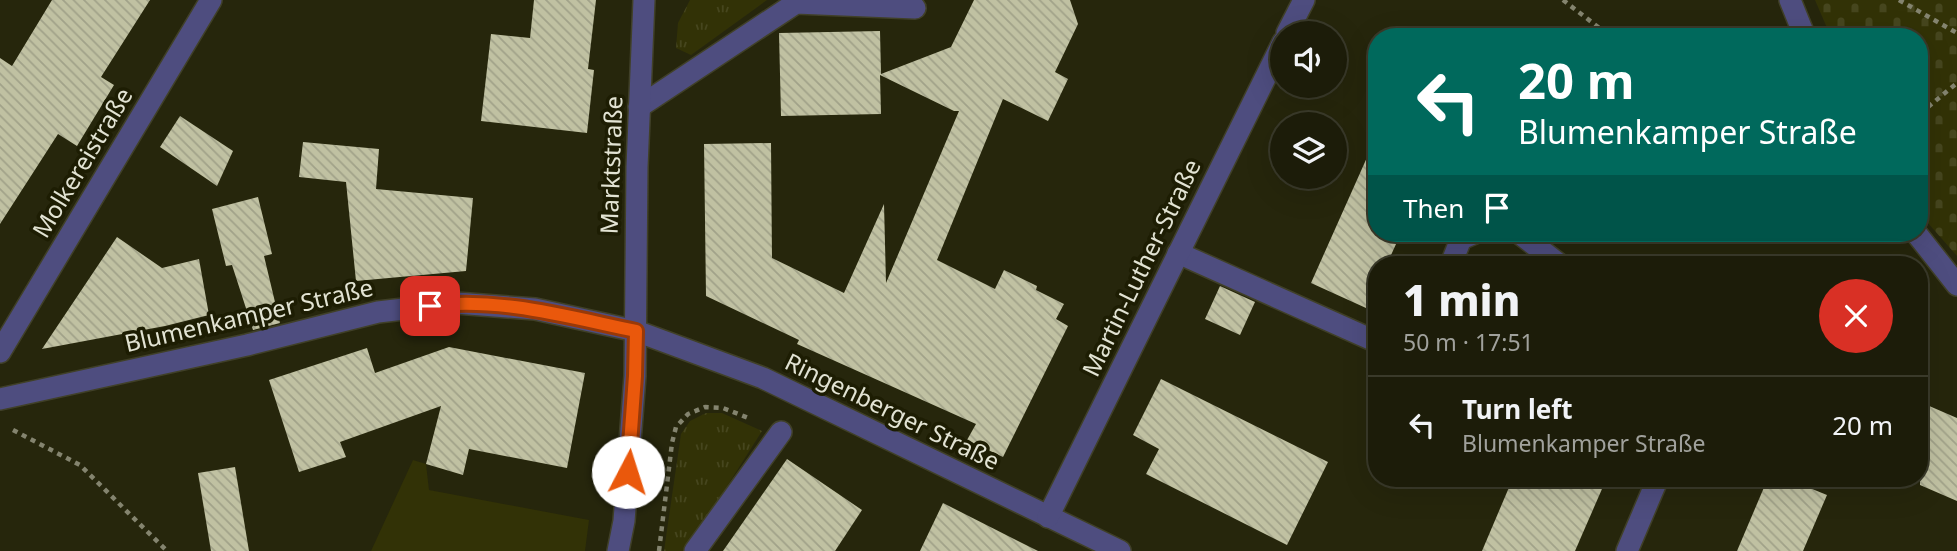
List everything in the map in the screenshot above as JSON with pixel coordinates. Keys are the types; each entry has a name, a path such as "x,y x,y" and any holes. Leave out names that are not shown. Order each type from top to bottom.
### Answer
{"street":[{"name":"Molkereistraße","path":"0,352 211,0"},
{"name":"Marktstraße","path":"618,551 624,521 635,376 639,107 644,0"},
{"path":"1293,21 1304,0"},
{"path":"1790,0 1801,28"},
{"path":"639,107 796,4 915,8"},
{"name":"Martin-Luther-Straße","path":"1048,517 1270,68"},
{"path":"1531,242 1549,256"},
{"path":"1923,242 1957,285"},
{"path":"1178,253 1368,338"},
{"name":"Blumenkamper Straße","path":"0,399 247,345 378,312 456,303 535,309 636,331"},
{"name":"Ringenberger Straße","path":"636,331 763,378 1120,551"},
{"path":"695,551 781,432"},
{"path":"1627,551 1654,487"}],"path":[{"path":"1563,0 1599,28"},
{"path":"1899,0 1957,33"},
{"path":"1928,107 1957,83"},
{"path":"659,551 672,443 676,427 688,414 705,407 723,408 781,432"},
{"path":"12,429 80,465 167,551"}],"green space":[{"path":"690,0 767,0 691,55 676,48 678,23"},
{"path":"1815,0 1957,0 1957,256 1928,223 1928,28 1827,28"},
{"path":"706,413 722,413 762,431 686,551 664,551 681,434 690,421"},
{"path":"413,460 426,464 429,490 589,520 585,551 371,551"}],"building":[{"path":"52,0 150,0 101,77 114,85 77,146 58,134 0,224 0,58 12,66"},
{"path":"534,0 596,0 588,69 594,70 587,133 481,121 491,34 530,38"},
{"path":"974,0 1070,0 1078,24 1055,72 1068,79 1048,121 1003,99 937,260 995,289 1004,270 1037,286 1036,290 1064,304 1056,319 1068,326 1003,457 967,440 976,424 797,344 799,340 706,296 704,144 771,143 772,258 844,293 884,204 886,283 959,111 880,75 881,114 781,116 779,33 880,31 881,74 951,47"},
{"path":"180,116 233,151 217,186 160,147"},
{"path":"303,142 379,149 376,189 473,198 466,271 356,281 346,182 299,177"},
{"path":"1368,155 1368,242 1397,242 1391,256 1368,256 1368,309 1311,283"},
{"path":"258,197 272,254 264,256 280,323 253,330 232,265 226,266 212,209"},
{"path":"117,237 162,268 199,259 209,315 42,349"},
{"path":"1220,286 1255,302 1240,335 1205,319"},
{"path":"449,347 585,373 567,468 469,449 463,475 426,464 441,406 340,442 346,457 299,472 269,380 367,348 375,373"},
{"path":"1161,379 1328,462 1287,545 1146,474 1159,449 1133,435"},
{"path":"1928,405 1957,418 1957,501 1925,487 1928,487"},
{"path":"787,459 862,510 835,551 723,551"},
{"path":"235,467 249,551 211,551 198,473"},
{"path":"1509,487 1602,489 1575,551 1482,551"},
{"path":"1764,487 1807,487 1827,495 1803,551 1737,551"},
{"path":"943,503 1038,551 920,551"}],"route":[{"path":"430,306 456,303 535,309 636,331 628,472"}]}
